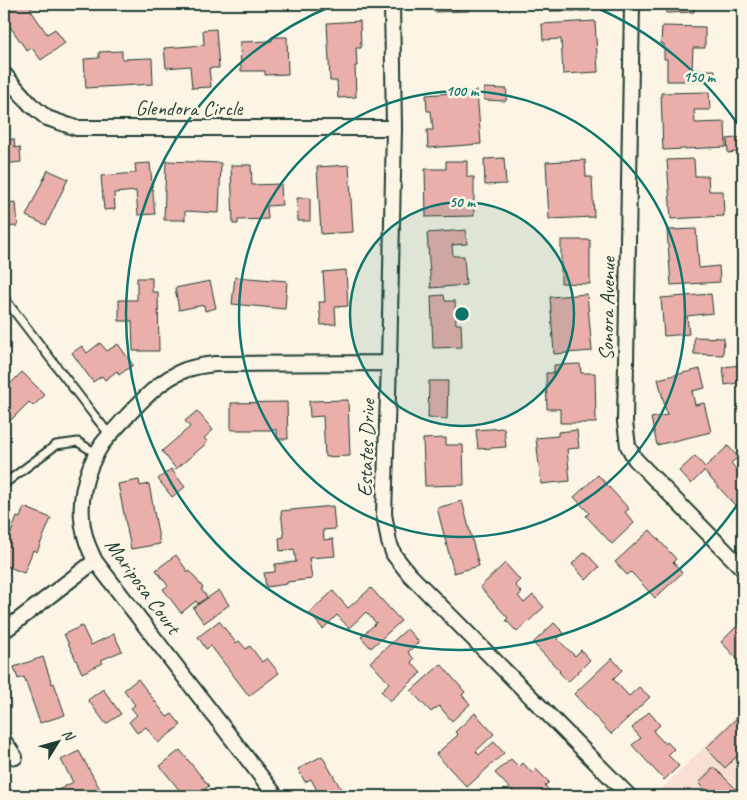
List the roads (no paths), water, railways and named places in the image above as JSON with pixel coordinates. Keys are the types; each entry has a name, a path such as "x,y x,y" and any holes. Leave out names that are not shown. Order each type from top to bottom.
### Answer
{"street":[{"name":"Estates Drive","path":"392,4 394,128 384,514 389,542 394,555 409,574 629,796"},
{"name":"Sonora Avenue","path":"632,4 625,422 628,446 635,459 743,569"},
{"name":"Glendora Circle","path":"4,74 30,104 48,118 76,128 394,128"},
{"name":"Mariposa Court","path":"276,796 95,561 86,541 83,526 84,485 88,470 110,435 152,392 172,376 185,370 198,366 223,364 389,363"},
{"path":"4,632 95,561"},
{"path":"4,741 15,757"}],"lane":[{"path":"4,298 110,435"},
{"path":"4,484 56,445 78,442 97,454"}]}
